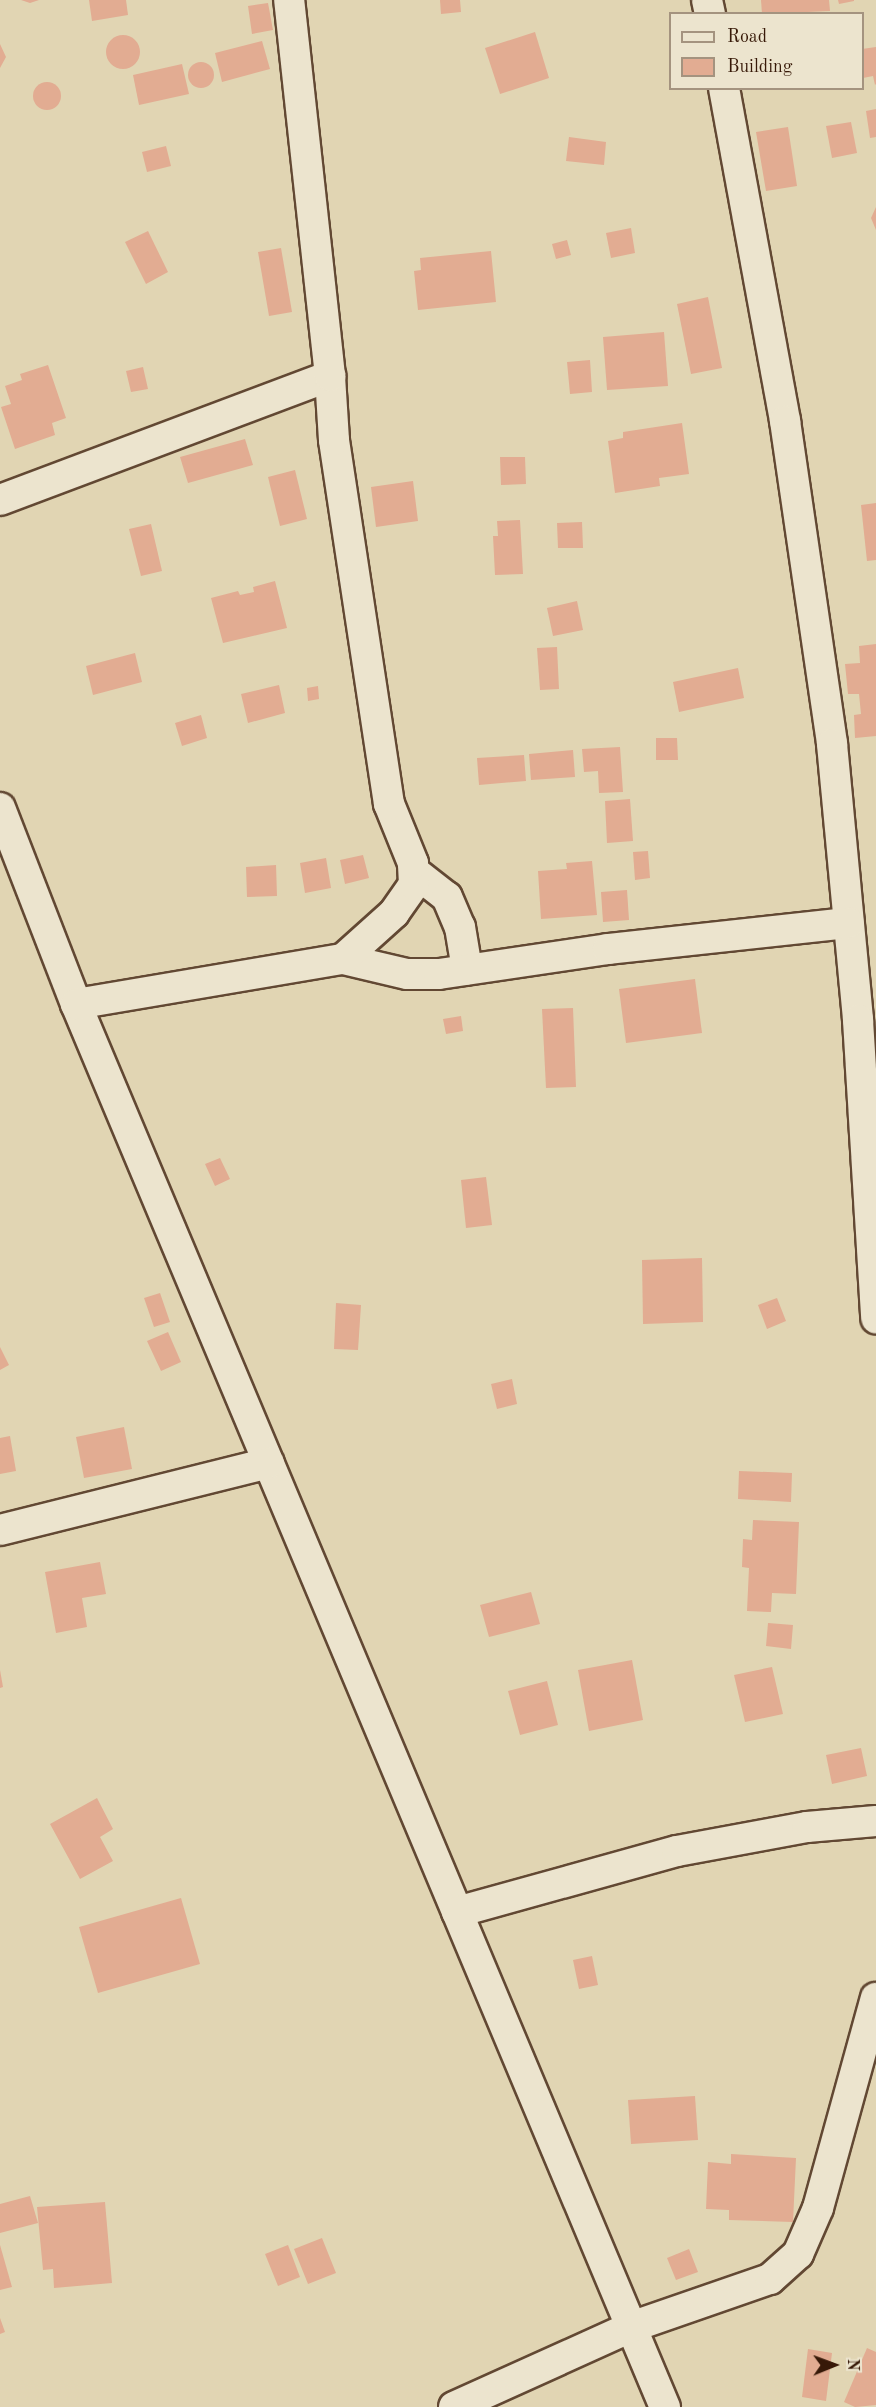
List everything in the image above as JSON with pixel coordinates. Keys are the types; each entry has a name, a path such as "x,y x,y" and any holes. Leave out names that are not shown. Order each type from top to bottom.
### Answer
{"street":[{"path":"289,0 330,375 334,440 389,804 416,873 447,897 460,927 467,969"},
{"path":"723,90 785,421 832,744 849,923 867,1018 876,1318"},
{"path":"0,500 330,375"},
{"path":"0,808 76,1004 665,2407"},
{"path":"343,959 394,913 414,884 416,873"},
{"path":"76,1004 343,959 407,974 439,974 608,949 849,923"},
{"path":"0,1530 269,1463"},
{"path":"457,1912 677,1851 807,1827 876,1821"},
{"path":"454,2407 631,2327 770,2279 798,2254 818,2208 876,1998"}],"building":[{"path":"21,0 39,0 30,3"},
{"path":"89,0 126,0 128,15 92,21"},
{"path":"440,0 460,0 461,12 441,14"},
{"path":"761,0 829,0 830,11 762,12"},
{"path":"838,0 854,0 854,1 839,4"},
{"path":"268,3 273,30 252,34 248,6"},
{"path":"535,32 549,78 500,94 485,48"},
{"path":"123,35 135,40 140,52 135,64 123,69 111,64 106,52 111,40"},
{"path":"262,41 270,69 222,82 215,53"},
{"path":"0,44 6,57 0,68"},
{"path":"876,47 875,85 873,76 864,78 864,49"},
{"path":"201,62 210,66 214,75 210,84 201,88 192,84 188,75 192,66"},
{"path":"182,64 189,94 139,105 133,75"},
{"path":"47,82 57,86 61,96 57,106 47,110 37,106 33,96 37,86"},
{"path":"876,109 876,137 870,138 866,111"},
{"path":"851,122 857,153 832,158 826,126"},
{"path":"788,127 797,186 766,191 756,132"},
{"path":"569,137 606,142 604,165 566,161"},
{"path":"166,146 171,166 147,172 142,152"},
{"path":"876,207 876,230 871,218"},
{"path":"631,228 635,253 611,258 606,233"},
{"path":"148,231 168,272 146,284 125,242"},
{"path":"567,240 571,255 556,259 552,244"},
{"path":"281,248 292,312 269,316 258,252"},
{"path":"491,251 496,302 418,310 414,271 421,270 420,258"},
{"path":"708,297 722,368 691,374 677,304"},
{"path":"664,332 668,386 607,390 603,337"},
{"path":"590,360 592,392 570,394 567,362"},
{"path":"48,365 66,418 52,423 55,435 15,449 1,407 11,404 5,386 22,380 20,374"},
{"path":"143,367 148,389 131,392 126,371"},
{"path":"682,423 689,474 659,478 660,486 615,493 608,441 623,438 623,432"},
{"path":"245,439 253,465 188,483 180,457"},
{"path":"500,457 525,457 526,484 501,485"},
{"path":"295,470 307,519 280,526 268,477"},
{"path":"413,481 418,521 376,527 371,487"},
{"path":"876,503 876,560 867,561 861,505"},
{"path":"520,520 523,574 495,575 493,536 498,536 497,521"},
{"path":"582,522 583,548 558,548 557,523"},
{"path":"151,524 162,571 141,576 129,529"},
{"path":"275,581 287,628 223,643 211,598 238,591 240,595 254,592 253,587"},
{"path":"577,601 583,630 553,636 547,608"},
{"path":"876,644 876,736 855,738 854,715 861,714 859,694 848,694 845,664 860,663 859,646"},
{"path":"557,647 559,689 540,690 537,648"},
{"path":"135,653 142,682 93,695 86,666"},
{"path":"738,668 744,698 679,712 673,682"},
{"path":"279,685 285,713 248,723 241,694"},
{"path":"318,686 319,699 308,701 307,688"},
{"path":"201,715 207,738 182,746 175,723"},
{"path":"656,738 677,738 678,760 656,760"},
{"path":"620,747 623,792 599,793 598,771 584,772 582,749"},
{"path":"573,750 575,777 531,780 529,754"},
{"path":"524,755 526,781 479,785 477,758"},
{"path":"630,799 633,841 607,843 605,801"},
{"path":"648,851 650,878 635,880 633,852"},
{"path":"363,855 369,878 345,884 340,860"},
{"path":"326,858 331,888 305,893 300,863"},
{"path":"592,861 597,915 541,919 538,871 567,869 566,863"},
{"path":"276,865 277,896 247,897 246,867"},
{"path":"627,890 629,920 603,922 601,892"},
{"path":"695,979 702,1033 626,1043 619,989"},
{"path":"573,1008 576,1087 546,1088 542,1009"},
{"path":"461,1016 463,1031 446,1034 443,1019"},
{"path":"220,1158 230,1179 215,1186 205,1164"},
{"path":"486,1177 492,1225 466,1228 461,1180"},
{"path":"702,1258 703,1322 643,1324 642,1260"},
{"path":"160,1293 170,1322 154,1327 144,1298"},
{"path":"777,1298 786,1321 767,1329 758,1305"},
{"path":"336,1303 361,1305 358,1350 334,1349"},
{"path":"168,1332 181,1362 161,1371 147,1341"},
{"path":"0,1347 9,1365 0,1370"},
{"path":"512,1379 517,1404 497,1409 491,1384"},
{"path":"124,1427 132,1469 84,1478 76,1437"},
{"path":"10,1436 16,1471 0,1474 0,1438"},
{"path":"739,1471 792,1473 791,1502 738,1499"},
{"path":"753,1520 799,1522 796,1594 772,1593 771,1612 747,1611 749,1568 742,1567 743,1539 752,1540"},
{"path":"100,1562 106,1594 82,1598 87,1627 56,1633 45,1572"},
{"path":"531,1592 540,1624 489,1637 480,1605"},
{"path":"768,1623 793,1625 791,1649 766,1646"},
{"path":"632,1660 643,1720 589,1731 578,1670"},
{"path":"772,1667 783,1714 745,1722 734,1675"},
{"path":"0,1670 3,1687 0,1688"},
{"path":"547,1681 558,1725 520,1735 508,1691"},
{"path":"861,1748 867,1776 832,1784 826,1755"},
{"path":"97,1798 113,1829 100,1837 113,1861 80,1879 50,1824"},
{"path":"181,1898 200,1964 98,1993 79,1927"},
{"path":"592,1956 598,1985 579,1989 573,1960"},
{"path":"695,2096 698,2140 631,2144 628,2100"},
{"path":"731,2154 796,2158 793,2222 729,2220 729,2210 706,2209 708,2162 731,2164"},
{"path":"30,2196 38,2223 0,2233 0,2204"},
{"path":"105,2202 112,2283 54,2288 53,2269 43,2270 37,2207"},
{"path":"322,2238 336,2273 308,2284 294,2249"},
{"path":"0,2245 12,2287 0,2290"},
{"path":"288,2245 300,2277 278,2286 265,2254"},
{"path":"689,2249 698,2272 676,2280 667,2258"},
{"path":"0,2318 5,2332 0,2334"},
{"path":"867,2348 876,2352 876,2405 855,2407 844,2402"},
{"path":"808,2349 832,2353 826,2401 802,2397"}]}
